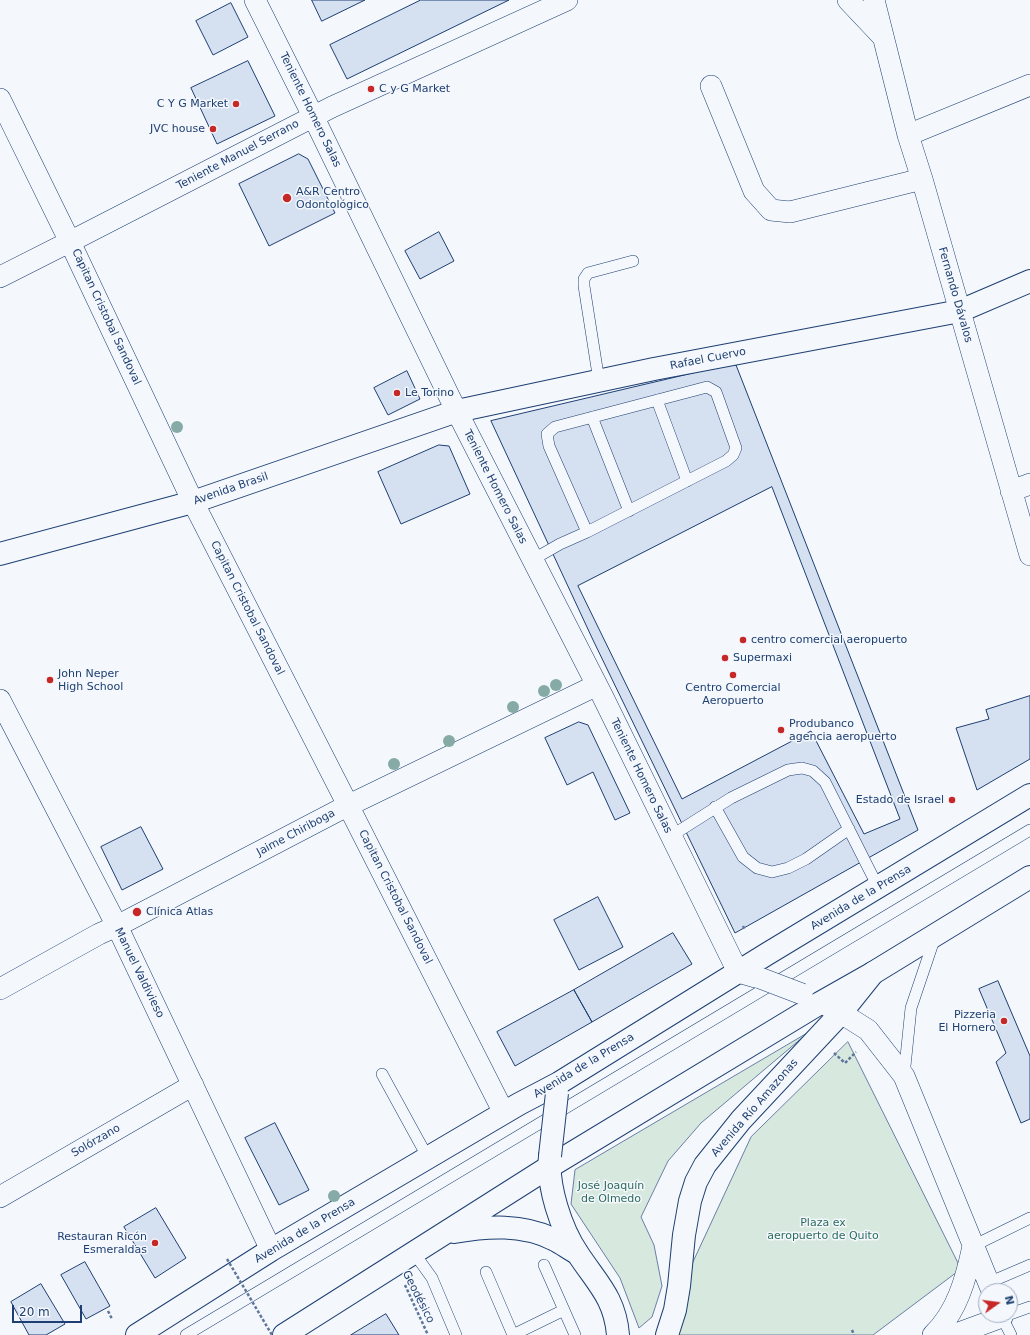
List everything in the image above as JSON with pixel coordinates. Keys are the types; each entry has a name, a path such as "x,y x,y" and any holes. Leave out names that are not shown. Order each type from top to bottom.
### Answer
{"main road":[{"name":"Rafael Cuervo","path":"457,411 654,369 960,311 1030,281"},
{"name":"Avenida Brasil","path":"0,554 193,502 457,411"},
{"name":"Avenida de la Prensa","path":"137,1335 271,1250 504,1113 558,1088 738,972 1030,795"},
{"path":"284,1335 392,1266 447,1233 549,1162 811,998 873,973 1030,877"},
{"name":"Avenida Río Amazonas","path":"668,1335 675,1310 679,1286 684,1235 690,1201 696,1182 705,1165 741,1120 841,1013 873,973"},
{"path":"558,1088 549,1162 552,1188 565,1229 577,1253 604,1290 612,1306 617,1322 618,1335"},
{"path":"447,1233 477,1228 517,1228 536,1232 553,1239 577,1253"}],"street":[{"name":"Teniente Homero Salas","path":"255,0 457,411 596,685 738,972"},
{"name":"Teniente Manuel Serrano","path":"0,277 313,116 567,0"},
{"name":"Fernando Dávalos","path":"848,0 882,36"},
{"name":"Fernando Dávalos","path":"874,0 908,135 1030,555"},
{"path":"908,135 1030,85"},
{"path":"712,86 754,191 771,210 790,212 922,179"},
{"name":"Capitan Cristobal Sandoval","path":"0,99 70,242 193,502 504,1113"},
{"path":"1011,491 1030,484"},
{"name":"Jaime Chiriboga","path":"0,989 99,934 348,806 596,685"},
{"name":"Manuel Valdivieso","path":"0,700 117,926 271,1250"},
{"path":"738,972 760,978 811,998 841,1013 868,1030 904,1076 988,1283"},
{"name":"Solórzano","path":"0,1196 193,1085"},
{"path":"932,1335 941,1327 950,1314 960,1293 968,1270 972,1246"},
{"path":"953,1335 993,1323"}],"lane":[{"path":"599,381 585,303 584,279 588,272 633,262"},
{"path":"532,560 560,544 587,532 629,511 726,461 733,455 736,448 716,392 707,387 555,427 547,434 549,446 587,532"},
{"path":"657,400 687,481"},
{"path":"592,418 629,511"},
{"path":"671,836 715,807 788,770 802,768 813,771 825,782 878,887"},
{"path":"715,807 743,857 757,868 772,872 788,868 800,862 849,829"},
{"path":"186,1335 1030,830"},
{"path":"904,1076 911,1008 937,933"},
{"path":"382,1074 428,1158"},
{"path":"972,1246 1030,1218"},
{"path":"414,1253 432,1278 456,1335"},
{"path":"544,1265 575,1335"},
{"path":"997,1283 1030,1265"},
{"path":"486,1272 513,1335 564,1310"},
{"path":"1018,1313 1030,1307"}],"path":[{"path":"743,926 745,930"},
{"path":"830,1048 845,1063"},
{"path":"227,1259 272,1335"},
{"name":"Geodésico","path":"392,1266 402,1279 428,1335"},
{"path":"108,1311 112,1319"},
{"path":"852,1330 854,1335"}],"green space":[{"name":"José Joaquín de Olmedo","path":"809,1032 701,1123 668,1161 641,1217 654,1245 662,1286 652,1317 639,1328 620,1278 571,1204 575,1170"},
{"name":"Plaza ex aeropuerto de Quito","path":"848,1042 961,1269 873,1335 659,1335 751,1137"}],"building":[{"path":"312,0 365,0 322,21"},
{"path":"421,0 509,0 347,79 330,45"},
{"path":"231,3 248,37 213,55 196,21"},
{"path":"248,61 275,116 217,144 191,88"},
{"name":"A&R Centro Odontológico","path":"299,154 308,159 335,213 269,246 239,184"},
{"path":"439,232 454,261 420,279 405,251"},
{"name":"Centro Comercial Aeropuerto","path":"727,365 736,365 918,830 735,933 593,640 491,421"},
{"name":"Le Torino","path":"407,371 420,399 388,415 374,388"},
{"path":"439,445 449,446 470,494 401,524 378,472"},
{"name":"Supermaxi","path":"772,487 900,819 864,834 811,731 682,799 578,586"},
{"path":"1030,696 1030,759 977,790 956,728 989,719 986,710"},
{"path":"579,722 588,725 630,813 615,820 593,772 567,785 545,738"},
{"path":"141,827 163,869 122,890 101,847"},
{"path":"598,897 623,947 579,970 554,920"},
{"path":"673,933 692,964 592,1022 574,990"},
{"name":"Pizzeria El Hornero","path":"998,981 1030,1056 1030,1119 1021,1123 996,1062 1006,1053 979,989"},
{"path":"574,990 592,1022 515,1066 497,1032"},
{"path":"275,1123 309,1190 279,1205 245,1138"},
{"name":"Restauran Ricón Esmeraldas","path":"156,1208 186,1258 155,1278 124,1227"},
{"path":"85,1262 110,1306 86,1319 61,1275"},
{"path":"41,1284 65,1324 46,1335 29,1335 11,1302"},
{"path":"386,1314 399,1335 351,1335"}],"place":[{"name":"C y G Market","path":"371,89"},
{"name":"C Y G Market","path":"236,104"},
{"name":"JVC house","path":"213,129"},
{"name":"A&R Centro Odontológico","path":"287,198"},
{"name":"Le Torino","path":"397,393"},
{"name":"centro comercial aeropuerto","path":"743,640"},
{"name":"Supermaxi","path":"725,658"},
{"name":"Centro Comercial Aeropuerto","path":"733,675"},
{"name":"John Neper High School","path":"50,680"},
{"name":"Produbanco agencia aeropuerto","path":"781,730"},
{"name":"Estado de Israel","path":"952,800"},
{"name":"Clínica Atlas","path":"137,912"},
{"name":"Pizzeria El Hornero","path":"1004,1021"},
{"name":"Restauran Ricón Esmeraldas","path":"155,1243"}]}
